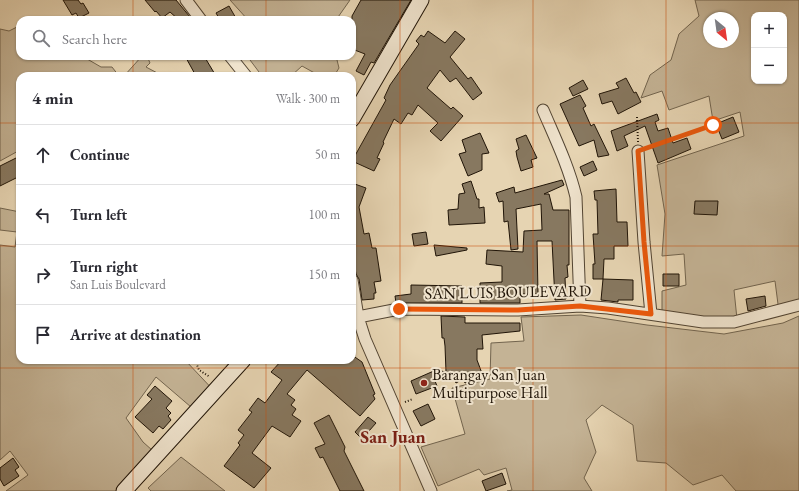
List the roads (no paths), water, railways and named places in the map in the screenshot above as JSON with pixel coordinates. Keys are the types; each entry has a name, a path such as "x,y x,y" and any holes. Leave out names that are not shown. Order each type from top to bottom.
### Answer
{"street":[{"path":"186,0 199,16"},
{"path":"356,112 421,0"},
{"path":"233,60 243,72"},
{"path":"543,110 560,150 576,197 580,306"},
{"path":"638,151 644,242 651,314"},
{"path":"356,304 365,339 430,491"},
{"name":"SAN LUIS BOULEVARD","path":"358,316 399,309 518,310 580,306 651,314 703,322 734,322 799,305"},
{"path":"124,491 239,364"}],"place":[{"name":"Barangay San Juan Multipurpose Hall","path":"424,383"}],"district":[{"name":"San Juan","path":"393,436"}]}
